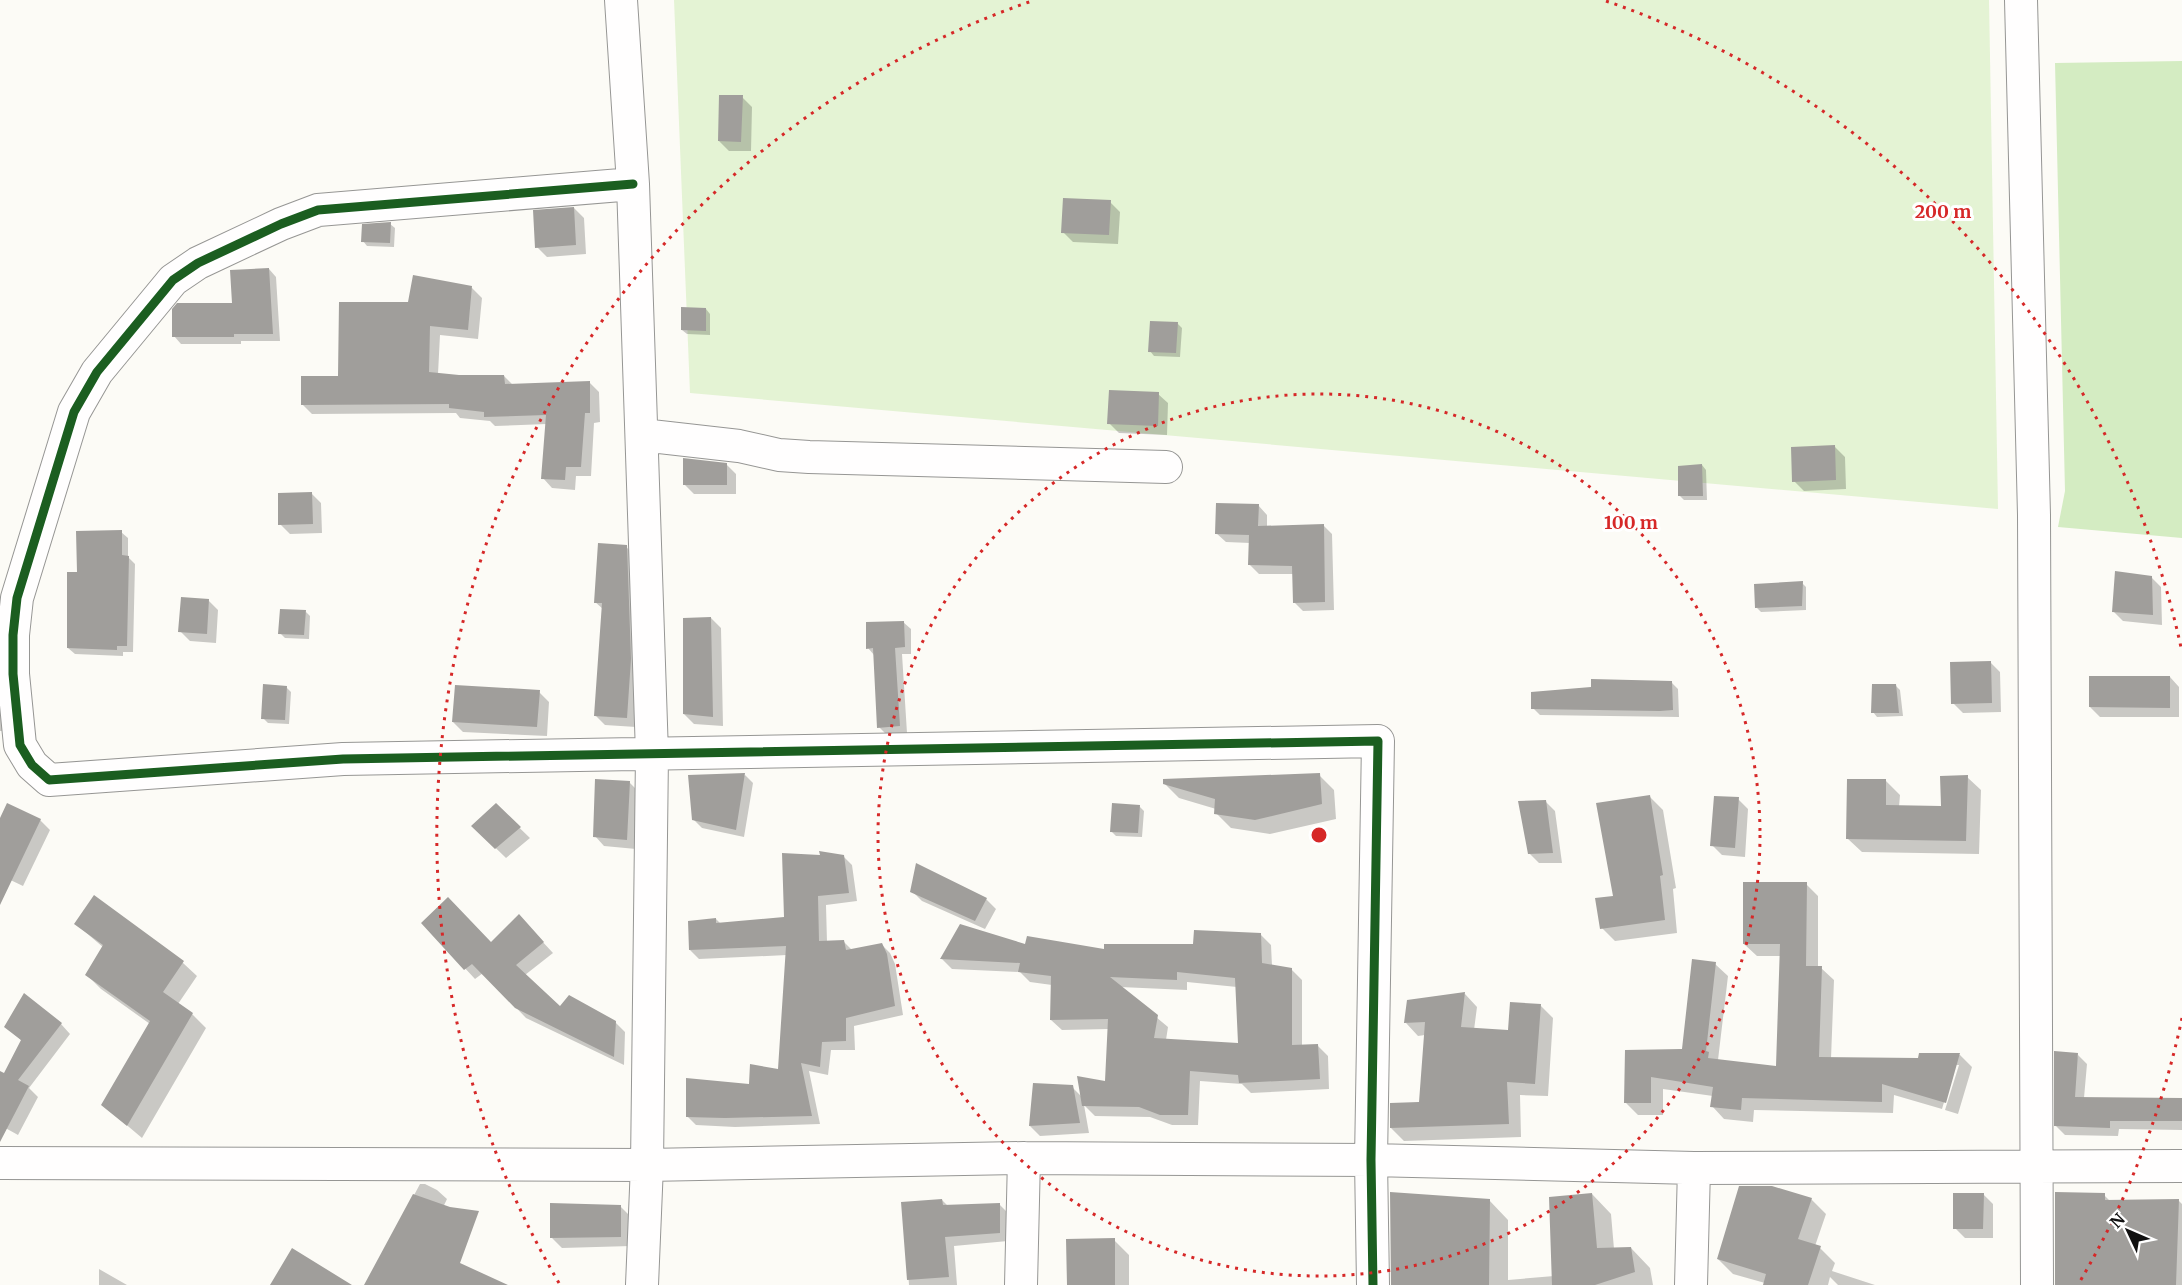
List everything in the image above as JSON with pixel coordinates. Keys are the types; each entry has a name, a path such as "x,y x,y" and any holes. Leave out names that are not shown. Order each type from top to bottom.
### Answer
{"street":[{"path":"621,0 633,184 652,754 647,1165 642,1285"},
{"path":"2020,0 2034,515 2037,1285"},
{"path":"633,184 318,210 281,224 198,263 172,280 97,372 74,412 17,598 6,678 20,745 32,765 49,780 343,759 1378,741 1371,1160 1373,1285"},
{"path":"642,435 739,446 779,455 809,457 1166,467"},
{"path":"0,1163 647,1165 1024,1158 1371,1160 1694,1168 2182,1166"},
{"path":"1021,1285 1024,1158"},
{"path":"1691,1285 1694,1168"}],"green space":[{"path":"674,0 1989,0 1998,509 690,393"},
{"path":"2182,61 2182,538 2058,527 2065,491 2055,63"}],"building":[{"path":"719,95 743,95 741,142 718,141"},
{"path":"1063,198 1111,200 1109,235 1061,233"},
{"path":"574,207 576,245 535,248 533,210"},
{"path":"391,222 390,243 361,242 362,224"},
{"path":"269,268 273,334 234,334 234,337 172,337 172,309 177,303 232,303 230,270"},
{"path":"413,275 472,286 468,330 430,326 429,372 504,375 505,384 590,381 590,413 585,413 581,467 566,467 565,480 541,479 546,415 484,417 484,412 449,408 449,404 301,405 301,376 338,376 339,302 408,302"},
{"path":"681,307 706,308 706,331 681,330"},
{"path":"1150,321 1178,322 1176,353 1148,352"},
{"path":"1109,390 1159,392 1158,426 1107,424"},
{"path":"1835,445 1836,480 1792,482 1791,447"},
{"path":"683,458 727,463 727,485 683,485"},
{"path":"1702,464 1703,496 1678,496 1678,466"},
{"path":"312,492 313,524 278,525 278,493"},
{"path":"1216,503 1259,504 1258,526 1324,524 1325,602 1293,603 1292,566 1248,565 1249,535 1215,534"},
{"path":"122,530 122,555 129,556 127,646 117,646 117,650 67,648 67,572 77,572 76,531"},
{"path":"598,543 627,545 631,659 627,718 594,716 602,603 594,603"},
{"path":"2115,571 2152,576 2153,615 2112,612"},
{"path":"1803,581 1802,606 1755,608 1754,584"},
{"path":"181,597 209,599 207,634 178,632"},
{"path":"280,609 306,610 304,635 278,634"},
{"path":"711,617 713,717 683,714 683,618"},
{"path":"904,621 905,647 895,648 900,726 877,728 873,648 866,649 866,622"},
{"path":"1991,661 1992,703 1951,704 1950,662"},
{"path":"2089,676 2170,676 2170,708 2089,707"},
{"path":"1591,679 1672,681 1673,710 1531,709 1531,692 1591,687"},
{"path":"263,684 287,686 285,720 261,719"},
{"path":"1872,684 1896,684 1899,713 1871,713"},
{"path":"455,685 540,690 537,727 452,722"},
{"path":"745,773 736,830 692,820 688,775"},
{"path":"1320,773 1322,804 1255,820 1214,814 1215,799 1163,784 1163,779"},
{"path":"1968,775 1966,841 1846,839 1847,779 1886,779 1886,805 1941,806 1940,776"},
{"path":"595,779 630,781 627,840 593,837"},
{"path":"1650,795 1663,875 1660,876 1665,920 1600,929 1595,898 1613,896 1596,803"},
{"path":"1714,796 1739,797 1735,848 1710,846"},
{"path":"1546,800 1553,853 1528,854 1518,801"},
{"path":"7,803 41,819 0,905 0,818"},
{"path":"496,803 521,827 495,849 471,826"},
{"path":"1112,803 1140,805 1138,833 1110,832"},
{"path":"819,851 844,855 849,893 818,896 819,941 844,940 846,950 882,943 887,954 895,1006 846,1018 846,1041 822,1042 820,1067 801,1063 812,1116 686,1117 686,1078 749,1084 750,1064 778,1069 786,946 689,950 688,921 716,918 716,923 784,917 782,853 820,855"},
{"path":"916,863 987,898 975,921 910,892"},
{"path":"1743,882 1807,882 1806,966 1822,966 1819,1057 1918,1058 1919,1053 1960,1053 1946,1103 1882,1084 1882,1102 1742,1098 1741,1110 1710,1107 1713,1087 1651,1077 1651,1103 1624,1103 1625,1050 1682,1049 1692,959 1716,962 1706,1051 1709,1052 1708,1058 1776,1066 1780,944 1743,944"},
{"path":"94,895 184,961 163,992 193,1013 127,1126 101,1105 150,1021 85,975 103,945 74,924"},
{"path":"448,897 491,942 519,914 544,942 516,965 560,1006 569,995 616,1021 614,1057 515,1008 472,964 464,970 421,923"},
{"path":"960,924 1025,944 1027,936 1104,949 1104,944 1193,944 1194,930 1261,933 1262,963 1292,968 1292,1045 1318,1044 1320,1079 1239,1083 1238,1075 1190,1071 1188,1115 1160,1115 1139,1107 1082,1106 1077,1076 1105,1081 1108,1019 1050,1020 1051,976 1018,972 1020,963 940,959","holes":["1177,972 1235,978 1238,1043 1154,1038 1158,1015 1110,977 1177,980"]},
{"path":"1465,992 1461,1027 1508,1030 1510,1002 1541,1004 1535,1084 1507,1082 1509,1124 1390,1128 1390,1103 1419,1102 1425,1022 1404,1023 1407,1000"},
{"path":"24,993 62,1023 18,1080 29,1086 0,1142 0,1071 4,1073 21,1040 4,1027"},
{"path":"2054,1051 2078,1053 2075,1097 2182,1098 2182,1121 2110,1121 2110,1128 2054,1126"},
{"path":"1033,1083 1073,1085 1080,1123 1029,1126"},
{"path":"1739,1186 1772,1186 1812,1198 1798,1239 1821,1246 1808,1285 1763,1285 1766,1274 1717,1259"},
{"path":"1390,1192 1490,1199 1489,1285 1391,1285"},
{"path":"2055,1192 2105,1193 2105,1200 2179,1199 2176,1285 2055,1285"},
{"path":"1592,1193 1597,1248 1631,1247 1635,1272 1595,1285 1552,1285 1549,1197"},
{"path":"1953,1193 1984,1193 1983,1229 1953,1229"},
{"path":"413,1194 450,1207 479,1211 460,1263 508,1285 364,1285"},
{"path":"942,1199 943,1205 1000,1203 1000,1233 945,1237 949,1277 907,1280 901,1202"},
{"path":"550,1203 621,1205 621,1237 550,1238"},
{"path":"1115,1238 1115,1285 1067,1285 1066,1239"},
{"path":"292,1248 352,1285 270,1285"}],"cycle path":[{"path":"633,184 318,210 281,224 198,263 173,280 97,372 74,412 17,598 13,635 13,674 20,745 32,765 49,780 343,759 1378,741 1371,1160 1373,1285"}]}
